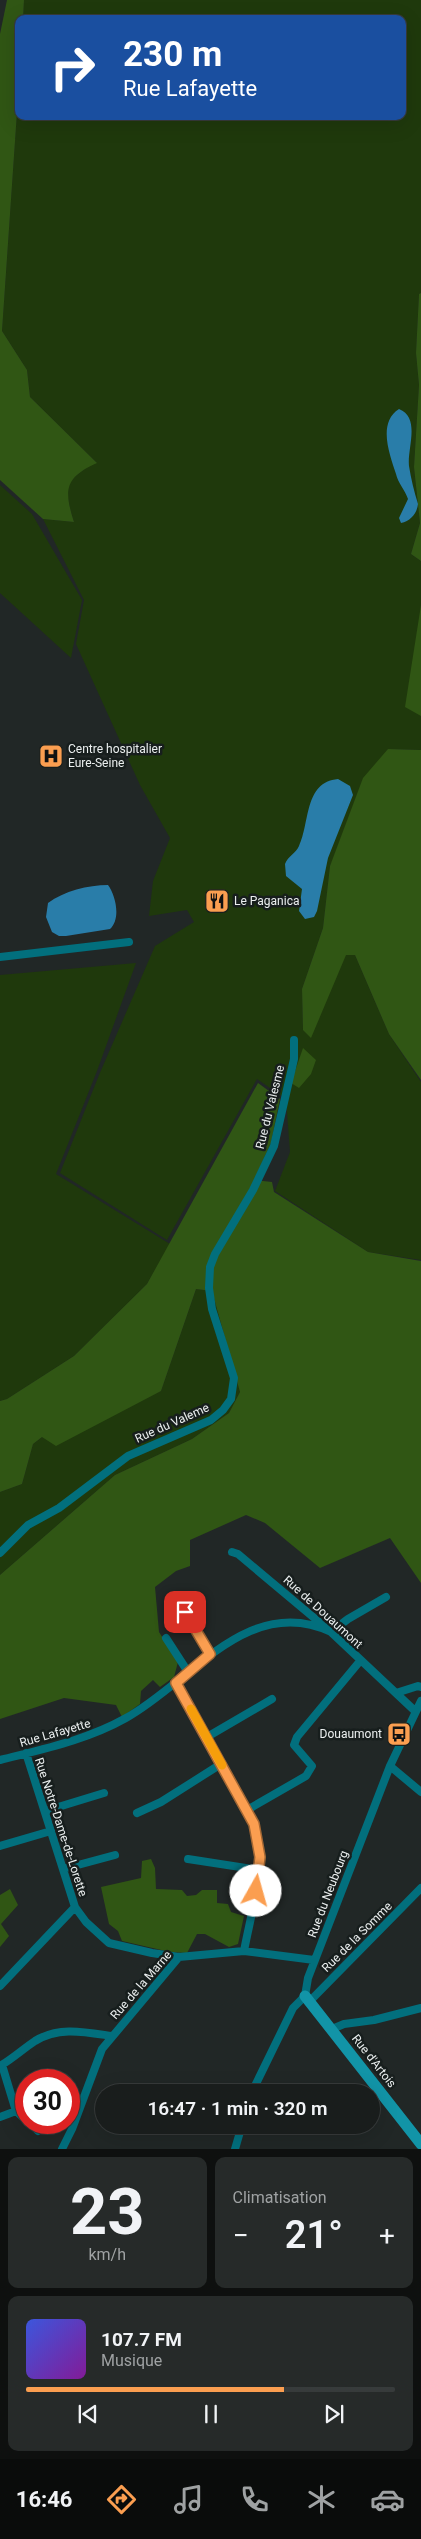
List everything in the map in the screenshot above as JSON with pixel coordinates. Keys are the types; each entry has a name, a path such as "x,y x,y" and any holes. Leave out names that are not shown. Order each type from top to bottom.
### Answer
{"street":[{"path":"0,957 129,942"},
{"name":"Rue du Valesme","path":"246,1204 274,1146 294,1059 294,1040"},
{"name":"Rue du Valeme","path":"0,1553 28,1525 59,1508 128,1456 157,1442 206,1423 227,1405 233,1395 234,1378 212,1308 209,1272 215,1254 246,1204"},
{"name":"Rue de Douaumont","path":"232,1552 238,1554 331,1632 415,1711"},
{"path":"331,1632 348,1619 386,1598"},
{"path":"185,1612 210,1654"},
{"name":"Rue Lafayette","path":"0,1760 85,1738 105,1728 150,1704 210,1654 243,1634 277,1624 298,1622 321,1627 331,1632"},
{"path":"166,1638 188,1672"},
{"path":"247,1810 306,1776 312,1766 294,1745 298,1737 360,1661"},
{"path":"176,1683 254,1824 259,1846 259,1870 244,1951"},
{"path":"396,1693 418,1686 421,1687"},
{"path":"206,1737 272,1699"},
{"name":"Rue du Neubourg","path":"256,2084 293,2008 307,1999 308,1978 314,1960 390,1766 421,1701"},
{"name":"Rue Notre-Dame-de-Lorette","path":"26,1753 76,1907 86,1922 109,1943 152,1953 179,1956"},
{"path":"137,1813 161,1802 221,1764"},
{"path":"390,1766 421,1792"},
{"path":"45,1811 104,1793"},
{"path":"0,1846 51,1831"},
{"path":"64,1869 115,1855"},
{"path":"188,1858 259,1870"},
{"name":"Rue de la Somme","path":"307,1999 421,1888"},
{"path":"0,1986 76,1907"},
{"name":"Rue de la Marne","path":"62,2149 72,2129 102,2049 179,1956 244,1951 314,1960"},
{"name":"Rue d'Artois","path":"307,1999 421,2144"},
{"path":"332,2029 344,2024 374,2020 421,2008"},
{"path":"15,2108 1,2065 38,2040 56,2032 77,2031 112,2036"},
{"path":"0,2117 15,2111"},
{"path":"235,2149 239,2134"}],"green space":[{"path":"7,0 24,0 23,15 15,15 16,120 2,331 27,370 30,397 97,463 78,474 69,486 69,501 74,522 43,519 0,480 0,34"},
{"path":"24,0 421,0 421,293 419,294 416,353 419,385 414,467 420,523 411,554 421,561 421,750 388,749 330,866 323,928 302,989 303,1030 346,954 355,955 389,1034 421,1082 421,1260 368,1252 275,1191 290,1152 286,1099 257,1079 167,1240 60,1173 99,1075 155,946 194,922 187,910 149,916 153,881 170,838 140,785 76,644 84,600 43,519 74,522 68,500 69,486 78,474 96,462 30,397 27,370 2,331 16,120 406,120 406,15 23,15"},
{"path":"421,293 421,561 411,554 420,523 414,467 419,385 416,353 419,294"},
{"path":"0,485 32,514 82,600 71,658 0,593"},
{"path":"421,605 421,716 405,707"},
{"path":"388,749 421,750 421,1080 389,1034 355,955 346,955 311,1038 303,1030 302,989 323,928 330,866 363,778"},
{"path":"136,963 97,1071 56,1174 170,1244 147,1284 74,1356 7,1399 0,1401 0,975"},
{"path":"303,1048 316,1060 311,1074 299,1088 291,1083"},
{"path":"258,1083 280,1099 271,1143 254,1180 272,1182 274,1192 368,1252 421,1261 421,1583 390,1538 320,1568 265,1523 246,1515 190,1540 190,1566 176,1571 155,1587 159,1632 178,1662 174,1677 160,1687 153,1680 141,1691 140,1704 122,1717 116,1705 64,1698 0,1719 0,1575 115,1475 192,1439 229,1413 240,1392 212,1291 196,1289 161,1391 56,1446 42,1437 33,1444 22,1484 0,1492 0,1401 7,1399 74,1356 147,1284"},
{"path":"196,1289 212,1291 240,1392 229,1413 192,1439 115,1475 0,1575 0,1492 22,1484 33,1444 42,1437 161,1391"},
{"path":"151,1859 155,1868 156,1889 182,1890 187,1896 196,1895 202,1890 217,1890 217,1903 228,1904 231,1912 244,1916 238,1944 229,1947 205,1934 197,1934 187,1953 170,1952 122,1941 118,1931 109,1924 101,1887 141,1878 142,1861"},
{"path":"10,1889 18,1905 1,1924 9,1936 0,1947 0,1895"}],"water":[{"path":"399,409 406,413 410,419 412,434 409,466 418,504 413,516 401,523 399,518 408,499 397,477 387,440 388,422"},
{"path":"338,779 350,786 353,795 328,858 317,911 314,917 305,919 299,911 302,889 286,876 285,864 299,846 314,795 327,782"},
{"path":"108,885 116,907 115,919 110,929 66,936 59,936 52,932 46,917 48,903 76,889"}],"slow traffic":[{"path":"191,1709 222,1765"}],"place":[{"name":"Centre hospitalier Eure-Seine","path":"51,756"},
{"name":"Le Paganica","path":"217,901"},
{"name":"Douaumont","path":"399,1734"}],"route":[{"path":"185,1612 210,1654 176,1683 254,1824 260,1857 256,1891"}]}
